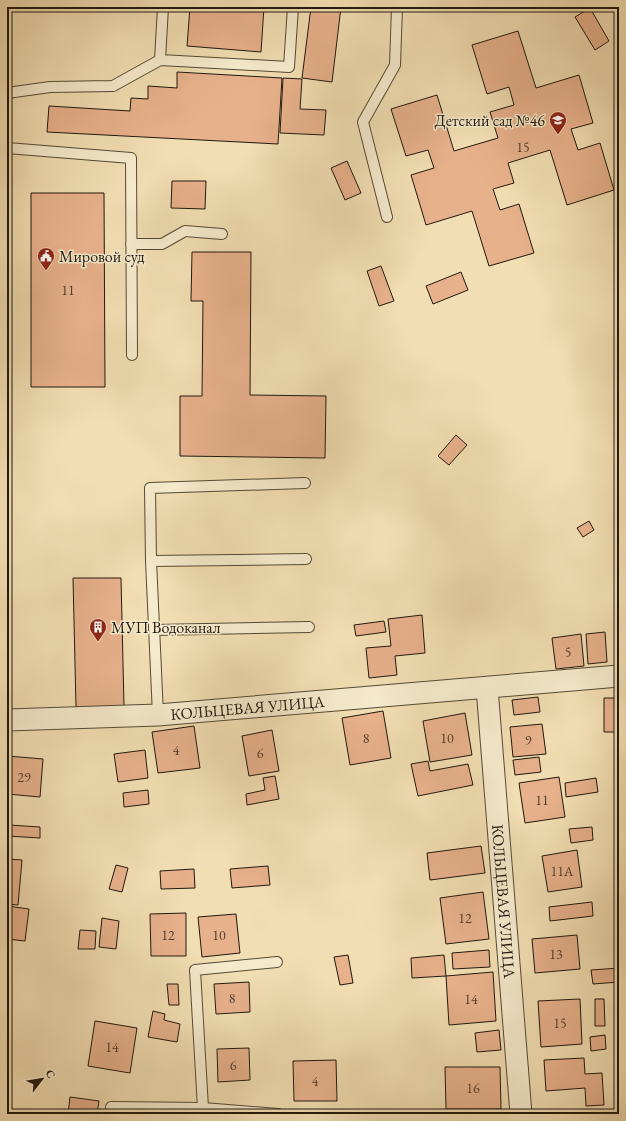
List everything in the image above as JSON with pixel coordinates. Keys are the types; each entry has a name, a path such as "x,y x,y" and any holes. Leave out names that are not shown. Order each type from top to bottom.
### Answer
{"street":[{"name":"КОЛЬЦЕВАЯ УЛИЦА","path":"7,720 158,715 619,676"},
{"name":"КОЛЬЦЕВАЯ УЛИЦА","path":"487,688 521,1114"}],"lane":[{"path":"160,60 163,7"},
{"path":"7,93 50,88 113,86 160,60 290,67 293,7"},
{"path":"387,217 363,122 395,65 397,7"},
{"path":"7,148 131,158 132,355"},
{"path":"132,244 162,244 185,231 222,234"},
{"path":"158,715 151,561 150,488 305,483"},
{"path":"151,561 306,559"},
{"path":"154,630 309,627"},
{"path":"203,1108 195,970 277,962"},
{"path":"111,1107 203,1108 278,1114"}],"building":[{"path":"190,7 264,7 261,52 187,46"},
{"path":"311,7 341,7 332,82 302,78"},
{"path":"590,8 609,41 595,50 575,17"},
{"path":"518,31 536,88 579,75 593,123 571,129 578,150 600,143 614,190 567,205 550,150 508,163 514,183 493,189 500,210 519,204 534,253 489,266 472,211 426,225 411,175 434,168 428,150 406,156 391,109 437,95 454,151 498,138 490,112 514,105 509,87 487,94 472,45"},
{"path":"177,72 282,78 278,144 47,132 49,106 130,111 131,98 148,99 148,86 177,88"},
{"path":"283,78 302,79 300,109 326,110 324,135 280,133"},
{"path":"347,161 361,193 345,200 331,168"},
{"path":"172,181 206,181 205,209 171,208"},
{"path":"31,193 104,193 105,387 31,387"},
{"path":"192,252 251,252 250,395 326,396 325,458 180,456 180,396 202,396 203,301 191,301"},
{"path":"381,266 394,301 379,306 367,271"},
{"path":"461,272 468,290 433,304 426,286"},
{"path":"456,435 467,445 449,465 438,456"},
{"path":"589,521 594,530 583,537 577,528"},
{"name":"МУП Водоканал","path":"73,578 121,578 124,706 76,707"},
{"path":"422,615 425,653 395,656 397,675 369,678 366,648 391,646 388,619"},
{"path":"384,621 386,632 356,636 354,625"},
{"path":"605,632 607,662 588,664 586,634"},
{"path":"581,634 584,666 556,669 552,638"},
{"path":"538,697 540,712 514,715 512,700"},
{"path":"604,698 619,698 619,732 604,732"},
{"path":"383,711 391,758 350,765 342,718"},
{"path":"465,713 472,755 430,762 423,721"},
{"path":"542,724 546,754 513,757 510,727"},
{"path":"194,726 200,768 158,773 152,732"},
{"path":"272,730 279,771 249,776 242,736"},
{"path":"145,750 148,778 118,782 114,754"},
{"path":"7,756 43,759 40,797 7,794"},
{"path":"539,757 541,772 515,775 513,760"},
{"path":"428,761 430,771 468,764 473,785 418,796 411,764"},
{"path":"275,776 279,799 247,805 246,794 265,790 263,778"},
{"path":"559,777 565,817 525,823 519,783"},
{"path":"596,778 598,792 566,797 565,783"},
{"path":"148,790 149,804 124,807 123,793"},
{"path":"7,804 10,804 9,825 40,827 40,838 7,836"},
{"path":"592,827 593,840 571,843 569,829"},
{"path":"7,842 11,842 9,857 7,856"},
{"path":"481,846 485,873 430,880 427,853"},
{"path":"577,850 582,887 548,892 542,856"},
{"path":"7,859 22,860 18,905 7,904"},
{"path":"116,865 128,868 122,892 109,889"},
{"path":"268,866 270,885 232,888 230,869"},
{"path":"194,869 195,888 161,889 160,871"},
{"path":"483,892 489,939 446,944 440,898"},
{"path":"592,902 593,916 550,921 549,907"},
{"path":"7,906 29,909 25,941 7,939"},
{"path":"186,913 186,956 151,956 150,914"},
{"path":"236,914 240,953 202,957 198,917"},
{"path":"102,918 119,921 116,949 99,947"},
{"path":"80,930 96,931 95,949 78,949"},
{"path":"577,935 580,969 535,973 532,939"},
{"path":"489,950 490,967 453,969 452,953"},
{"path":"348,955 353,983 340,985 334,957"},
{"path":"444,955 446,976 412,978 411,958"},
{"path":"619,968 619,982 593,984 591,970"},
{"path":"493,972 496,1021 449,1025 446,976"},
{"path":"249,982 250,1012 216,1014 214,984"},
{"path":"167,984 178,984 179,1005 169,1005"},
{"path":"580,999 582,1044 541,1047 538,1001"},
{"path":"595,999 604,999 605,1026 595,1026"},
{"path":"153,1011 165,1014 164,1020 180,1024 177,1042 148,1037"},
{"path":"95,1021 137,1028 130,1073 88,1066"},
{"path":"499,1030 501,1050 477,1052 475,1033"},
{"path":"605,1035 606,1049 591,1051 590,1037"},
{"path":"249,1048 250,1080 218,1082 217,1049"},
{"path":"584,1058 585,1074 602,1073 604,1105 586,1106 585,1088 546,1091 544,1060"},
{"path":"336,1060 337,1101 294,1101 293,1061"},
{"path":"445,1067 500,1067 501,1109 446,1109"},
{"path":"7,1074 10,1075 7,1101"},
{"path":"70,1097 99,1101 97,1114 68,1114"},
{"path":"588,1111 588,1114 573,1114 572,1112"}],"place":[{"name":"Детский сад №46","path":"558,135"},
{"name":"Мировой суд","path":"46,271"},
{"name":"МУП Водоканал","path":"98,642"}]}
